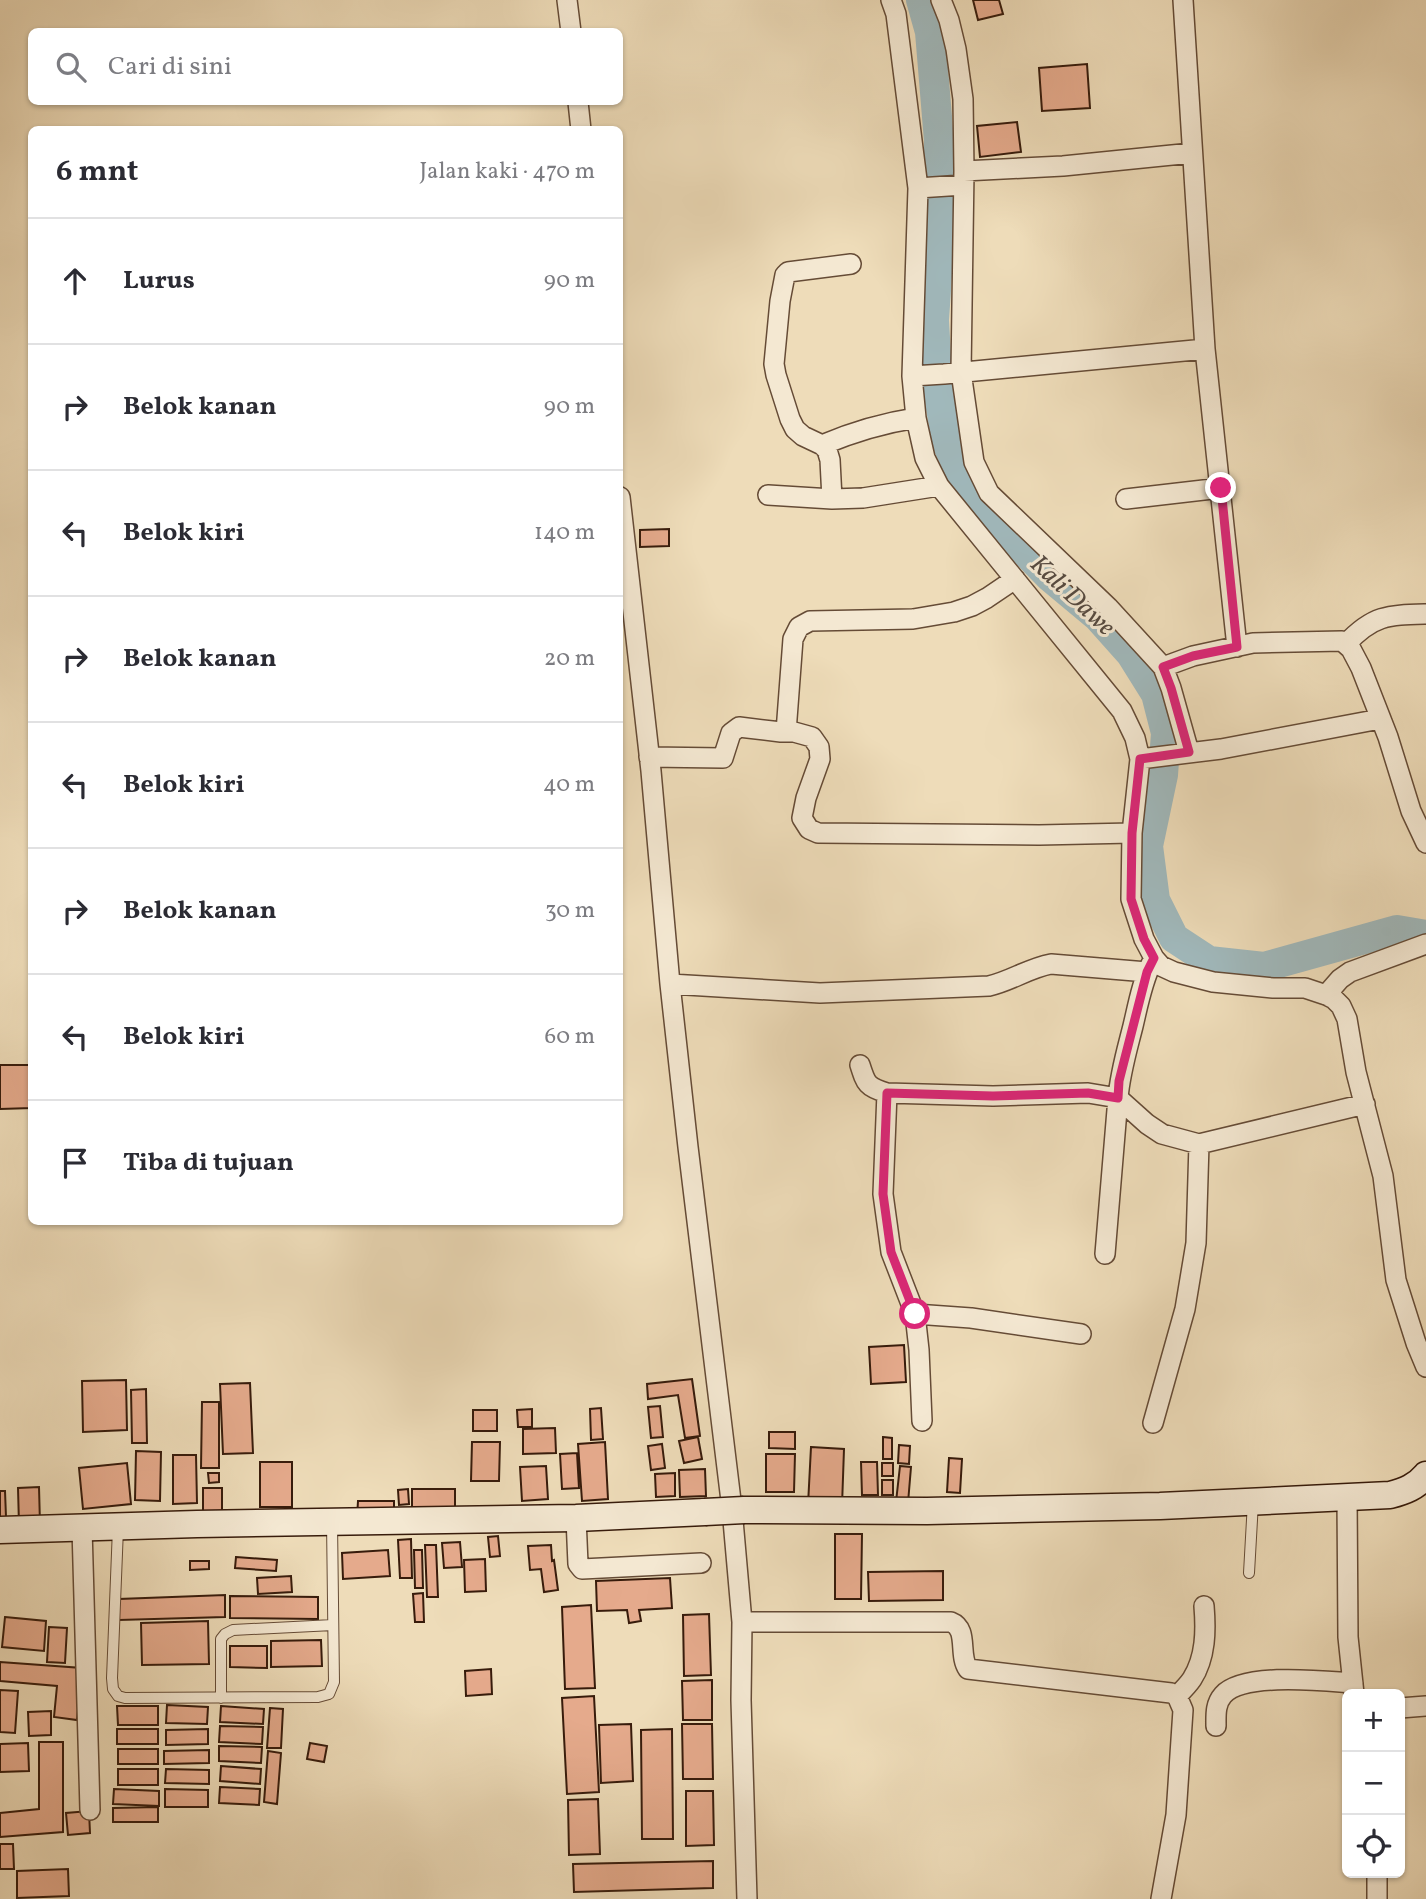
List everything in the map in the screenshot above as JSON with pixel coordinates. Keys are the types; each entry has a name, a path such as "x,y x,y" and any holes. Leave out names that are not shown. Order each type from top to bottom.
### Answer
{"main road":[{"path":"0,1530 576,1518 744,1510 1160,1506 1390,1494 1407,1490 1426,1475"}],"street":[{"path":"567,0 570,28"},
{"path":"891,0 896,14 918,188 935,374 989,493 1108,607 1163,667 1171,688 1166,755 1132,833 1131,899 1150,965 1119,1081 1105,1254"},
{"path":"941,0 957,49 963,99 963,178 935,374 916,418 925,458 939,486 1122,711 1135,737 1166,755 1220,749 1380,719"},
{"path":"1183,0 1205,349 1237,647"},
{"path":"578,105 580,126"},
{"path":"918,188 963,178 1192,153"},
{"path":"832,499 827,450 822,444 803,436 795,429 774,364 783,279 788,272 851,264"},
{"path":"935,374 1205,349"},
{"path":"822,444 850,433 916,418"},
{"path":"768,495 863,498 939,486"},
{"path":"1126,499 1221,488"},
{"path":"623,523 649,757 670,984 743,1622 741,1700 747,1899"},
{"path":"786,732 793,639 802,624 825,620 926,618 972,606 1015,579"},
{"path":"1346,643 1368,623 1402,614 1426,614"},
{"path":"1163,667 1193,656 1253,643 1346,643 1361,668 1398,765 1411,811 1426,843"},
{"path":"649,757 723,758 731,733 743,726 794,732 812,737 819,747 820,759 802,818 809,829 818,833 1132,833"},
{"path":"1326,995 1350,972 1426,944"},
{"path":"670,984 820,993 989,986 1000,984 1036,967 1051,964 1150,965 1213,982 1305,988 1335,999 1347,1019 1356,1072 1383,1176 1396,1280 1426,1367"},
{"path":"860,1065 871,1088 887,1093 993,1096 1088,1093 1118,1098 1162,1134 1199,1144 1364,1104"},
{"path":"887,1093 883,1194 891,1252 915,1314 922,1421"},
{"path":"1153,1423 1185,1309 1196,1243 1199,1144"},
{"path":"915,1314 971,1318 1081,1334"},
{"path":"1216,1726 1216,1708 1222,1695 1233,1687 1292,1679 1353,1688 1348,1637 1347,1496"},
{"path":"576,1518 578,1564 582,1569 701,1563"},
{"path":"82,1528 90,1810"},
{"path":"1177,1696 1193,1678 1201,1659 1206,1633 1204,1606"},
{"path":"743,1622 951,1622 961,1630 963,1662 968,1670 1171,1692 1177,1696 1183,1710 1176,1815 1161,1899"},
{"path":"1405,1708 1426,1706"},
{"path":"1377,1878 1377,1899"}],"lane":[{"path":"1249,1573 1253,1501"},
{"path":"118,1527 112,1678 113,1689 118,1696 318,1697 330,1694 334,1682 332,1521"},
{"path":"221,1698 221,1639 225,1634 233,1630 333,1625"}],"building":[{"path":"973,0 999,0 1003,14 978,20"},
{"path":"1087,64 1090,108 1042,111 1039,68"},
{"path":"1017,122 1021,152 980,157 977,126"},
{"path":"669,529 669,546 640,547 640,530"},
{"path":"0,1065 28,1065 28,1108 0,1109"},
{"path":"904,1345 906,1382 871,1384 869,1347"},
{"path":"692,1379 700,1436 685,1438 678,1395 648,1399 647,1384"},
{"path":"126,1380 127,1430 83,1432 82,1381"},
{"path":"250,1383 253,1453 223,1454 220,1384"},
{"path":"146,1389 147,1443 132,1443 131,1390"},
{"path":"202,1402 219,1402 219,1468 201,1468"},
{"path":"660,1406 663,1437 651,1438 648,1407"},
{"path":"601,1408 603,1439 591,1440 590,1409"},
{"path":"532,1409 532,1427 518,1427 517,1410"},
{"path":"473,1410 497,1410 497,1431 473,1431"},
{"path":"555,1428 556,1453 523,1454 523,1429"},
{"path":"769,1432 795,1432 795,1449 769,1448"},
{"path":"698,1437 702,1459 684,1463 679,1441"},
{"path":"883,1437 892,1438 892,1459 883,1459"},
{"path":"472,1442 500,1442 499,1481 471,1481"},
{"path":"605,1442 608,1499 582,1501 578,1444"},
{"path":"662,1444 665,1468 651,1470 648,1446"},
{"path":"899,1445 910,1446 909,1464 898,1463"},
{"path":"811,1447 844,1449 842,1506 808,1505"},
{"path":"136,1451 161,1452 160,1501 135,1500"},
{"path":"577,1453 579,1488 562,1489 560,1454"},
{"path":"766,1454 795,1454 794,1492 766,1492"},
{"path":"173,1455 196,1455 197,1503 173,1504"},
{"path":"949,1458 962,1459 960,1493 947,1492"},
{"path":"260,1462 292,1462 292,1507 260,1507"},
{"path":"861,1462 877,1462 878,1495 862,1495"},
{"path":"127,1463 131,1504 83,1509 79,1468"},
{"path":"882,1463 893,1463 893,1476 882,1476"},
{"path":"546,1466 548,1499 522,1501 520,1467"},
{"path":"900,1466 911,1467 908,1503 896,1502"},
{"path":"705,1469 706,1496 680,1497 679,1470"},
{"path":"208,1473 219,1473 219,1482 209,1483"},
{"path":"675,1473 675,1496 656,1497 655,1474"},
{"path":"882,1480 893,1480 893,1495 882,1495"},
{"path":"39,1487 40,1524 19,1525 18,1488"},
{"path":"203,1488 222,1488 222,1514 203,1513"},
{"path":"408,1489 409,1504 399,1505 398,1490"},
{"path":"412,1489 455,1489 455,1509 412,1509"},
{"path":"0,1491 5,1491 6,1517 0,1518"},
{"path":"358,1501 394,1501 394,1518 357,1518"},
{"path":"835,1534 862,1534 861,1599 835,1599"},
{"path":"498,1536 500,1556 490,1557 488,1537"},
{"path":"411,1539 412,1578 400,1578 398,1540"},
{"path":"460,1542 462,1567 444,1568 442,1543"},
{"path":"425,1545 436,1545 438,1597 427,1597"},
{"path":"551,1545 558,1590 544,1592 541,1569 530,1570 528,1546"},
{"path":"388,1550 390,1576 343,1579 342,1553"},
{"path":"414,1550 422,1550 423,1588 415,1588"},
{"path":"236,1557 277,1560 276,1571 235,1568"},
{"path":"485,1559 486,1591 465,1592 464,1560"},
{"path":"190,1561 209,1561 209,1569 190,1570"},
{"path":"943,1571 943,1600 869,1601 868,1572"},
{"path":"291,1576 292,1592 258,1594 257,1578"},
{"path":"670,1578 672,1608 639,1610 641,1621 629,1623 627,1610 597,1611 596,1581"},
{"path":"423,1593 424,1622 415,1622 413,1594"},
{"path":"225,1595 225,1617 119,1620 119,1599"},
{"path":"230,1596 318,1597 318,1619 230,1618"},
{"path":"591,1605 595,1688 565,1689 562,1607"},
{"path":"709,1614 711,1675 684,1676 683,1615"},
{"path":"5,1617 46,1621 44,1651 2,1647"},
{"path":"208,1621 209,1664 142,1665 141,1623"},
{"path":"49,1627 67,1628 65,1663 47,1662"},
{"path":"321,1640 322,1666 271,1667 271,1641"},
{"path":"230,1646 267,1646 267,1668 230,1667"},
{"path":"0,1662 82,1668 77,1720 54,1717 57,1686 0,1681"},
{"path":"491,1669 492,1694 466,1696 465,1671"},
{"path":"712,1680 712,1720 683,1720 682,1681"},
{"path":"0,1690 18,1691 15,1733 0,1732"},
{"path":"594,1696 599,1792 567,1794 562,1698"},
{"path":"167,1705 208,1707 207,1724 166,1723"},
{"path":"117,1706 158,1706 158,1725 118,1725"},
{"path":"221,1706 264,1709 263,1724 220,1722"},
{"path":"270,1708 283,1709 281,1748 267,1748"},
{"path":"51,1711 51,1735 29,1736 28,1712"},
{"path":"631,1724 633,1781 601,1783 599,1725"},
{"path":"682,1724 712,1724 713,1779 683,1779"},
{"path":"220,1726 263,1727 262,1744 219,1742"},
{"path":"117,1729 158,1729 158,1744 117,1744"},
{"path":"208,1729 208,1744 166,1745 166,1730"},
{"path":"672,1729 673,1839 642,1839 641,1730"},
{"path":"39,1742 63,1742 63,1832 0,1837 0,1813 39,1809"},
{"path":"28,1743 29,1771 0,1772 0,1744"},
{"path":"310,1743 327,1746 324,1762 307,1759"},
{"path":"219,1746 262,1747 261,1763 219,1761"},
{"path":"118,1749 158,1749 158,1764 118,1764"},
{"path":"209,1750 209,1763 164,1764 164,1751"},
{"path":"268,1751 281,1753 277,1804 264,1802"},
{"path":"221,1766 261,1769 260,1784 220,1781"},
{"path":"118,1769 158,1769 158,1785 118,1785"},
{"path":"166,1769 209,1770 209,1784 165,1783"},
{"path":"220,1787 260,1789 259,1805 219,1803"},
{"path":"114,1789 159,1791 159,1806 113,1804"},
{"path":"165,1789 208,1790 208,1807 165,1807"},
{"path":"686,1791 713,1791 714,1845 686,1846"},
{"path":"598,1799 600,1854 569,1855 568,1800"},
{"path":"158,1807 158,1822 113,1822 113,1808"},
{"path":"89,1811 90,1833 68,1835 66,1813"},
{"path":"0,1844 13,1844 14,1869 0,1869"},
{"path":"713,1861 713,1888 574,1892 573,1864"},
{"path":"68,1869 69,1896 17,1898 17,1871"}],"waterway":[{"name":"Kali Dawe","path":"921,0 930,32 939,141 938,261 934,320 938,391 947,443 965,485 994,520 1050,577 1098,617 1131,654 1156,694 1166,733 1163,775 1148,846 1155,900 1174,938 1209,961 1264,967 1397,930 1426,935"}],"route":[{"path":"915,1314 891,1252 883,1194 887,1093 963,1096 1088,1093 1118,1098 1119,1081 1147,972 1154,958 1144,939 1131,899 1132,833 1140,759 1189,752 1163,667 1193,656 1237,647 1221,488"}]}
